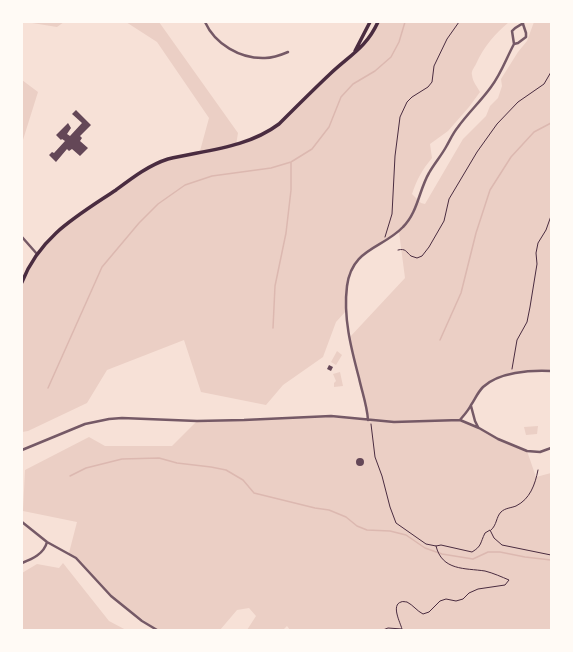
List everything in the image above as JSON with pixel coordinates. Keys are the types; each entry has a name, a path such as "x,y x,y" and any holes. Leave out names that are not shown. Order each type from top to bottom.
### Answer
{"main road":[{"path":"354,54 370,22"},
{"path":"22,282 37,254 56,231 139,174 161,161 236,145 252,140 271,130 364,45 378,22"}],"street":[{"path":"205,22 214,37 222,44 246,56 265,58 276,57 288,52"},
{"path":"368,420 367,406 349,338 346,311 347,286 351,270 360,257 370,249 399,232 410,218 430,171 458,126 491,87 514,44 512,31 515,27 523,23 526,37 514,44"},
{"path":"22,237 37,254"},
{"path":"460,420 482,388 500,377 535,370 551,371"},
{"path":"471,405 475,421 479,428"},
{"path":"22,450 85,424 109,419 122,418 205,421 331,416 405,422 460,420 479,428 498,439 527,451 540,452 551,448"},
{"path":"22,522 46,542 76,558 111,596 142,621 157,630"},
{"path":"22,563 39,554 46,545 46,542"}],"path":[{"path":"383,242 392,214 395,156 400,117 407,102 428,87 432,82 434,66 447,39 459,22"},
{"path":"398,250 407,250 411,256 417,258 422,256 444,221 449,199 477,152 497,124 518,102 544,84 551,72"},
{"path":"513,374 512,366 517,340 527,322 530,307 537,264 536,253 538,243 546,230 551,216"},
{"path":"371,423 375,457 396,523 426,544 436,546 441,545 472,552 482,543 485,533 494,528 500,513 516,506 527,498 534,488 538,470"},
{"path":"490,530 494,538 502,545 551,555"},
{"path":"383,630 388,628 402,629 396,607 399,602 407,602 423,614 429,612 440,601 446,599 456,601 463,599 469,593 478,589 505,585 509,580 488,572 468,568 459,569 449,565 440,557 436,546"}],"shaded area":[{"path":"26,22 64,22 57,27"},
{"path":"126,22 159,22 238,133 236,145 271,130 331,73 364,45 378,22 509,22 486,46 472,71 473,80 480,92 448,131 430,144 432,158 420,175 412,194 421,203 425,204 463,139 486,116 490,106 498,98 502,86 501,79 518,52 527,41 534,22 551,22 551,371 516,373 490,382 477,393 460,420 527,451 536,477 551,473 551,630 290,630 287,626 283,630 247,630 256,616 249,608 237,610 220,630 157,630 111,596 83,564 69,553 77,522 23,511 25,470 89,437 105,446 172,446 197,421 317,416 368,420 349,338 405,278 399,232 360,257 349,277 346,311 336,322 323,357 283,385 266,405 201,392 184,340 107,370 87,403 28,431 22,432 22,282 37,254 72,219 161,161 200,151 209,118 157,42"},
{"path":"22,80 38,92 22,143"},
{"path":"337,351 342,355 336,365 331,362"},
{"path":"340,372 343,386 334,387 334,383 336,381 333,374"},
{"path":"538,426 537,434 526,435 524,427"},
{"path":"63,563 109,621 126,630 22,630 22,573 37,564 59,568"}],"building":[{"path":"76,110 91,125 80,136 82,138 80,141 88,148 80,156 72,149 69,151 67,149 56,162 49,155 52,152 54,153 65,141 62,139 61,140 56,135 68,123 71,128 67,134 70,136 82,123 72,114"},
{"path":"329,365 333,367 331,371 327,369"},
{"path":"360,458 363,459 363,465 360,466 357,465 356,462 357,459"}],"waterway":[{"path":"48,388 102,267 139,223 158,204 185,185 212,176 271,168 291,162 312,149 329,127 341,97 353,84 375,71 391,57 399,42 405,22"},
{"path":"440,340 461,293 476,233 490,190 511,157 534,132 551,123"},
{"path":"273,328 275,286 286,233 291,190 291,162"},
{"path":"70,476 86,468 122,459 159,458 177,463 211,467 226,470 243,480 254,493 329,510 346,517 357,526 367,530 390,531 406,535 425,548 442,554 473,559 488,552 500,552 551,560"}]}
